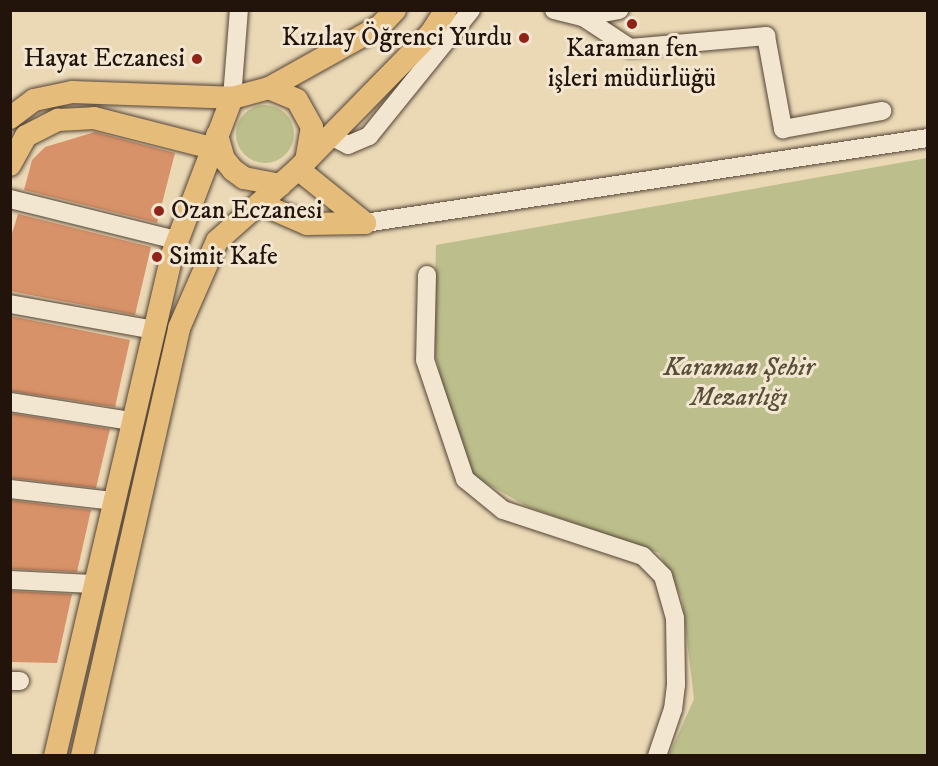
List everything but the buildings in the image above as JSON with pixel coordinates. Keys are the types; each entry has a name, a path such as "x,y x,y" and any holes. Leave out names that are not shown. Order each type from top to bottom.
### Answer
{"main road":[{"path":"10,118 34,100 72,92 232,98 269,88 381,26 395,10"},
{"path":"82,756 179,328 217,241 261,204 331,136 431,33 446,10"},
{"path":"269,88 297,100 307,112 312,142 302,165"},
{"path":"55,756 93,584 176,240 232,98"},
{"path":"10,165 26,136 58,120 94,118 215,142"},
{"path":"215,142 224,159 244,178 280,185"},
{"path":"302,165 365,223"},
{"path":"261,204 307,224 365,223"}],"street":[{"path":"232,98 239,10"},
{"path":"331,136 348,145 369,136 471,10"},
{"path":"554,10 583,17 630,48 766,36 783,129 882,111"},
{"path":"583,17 619,10"},
{"path":"365,223 927,138"},
{"path":"10,199 176,240"},
{"path":"427,275 425,360 465,479 503,510 643,556 663,576 675,618 676,685 673,709 657,756"},
{"path":"10,304 154,330"},
{"path":"10,402 132,421"},
{"path":"10,489 114,501"},
{"path":"10,580 93,584"}],"green space":[{"path":"265,105 276,107 289,118 294,134 292,145 281,158 265,163 254,161 241,150 236,134 238,123 249,110"},
{"name":"Karaman Şehir Mezarlığı","path":"927,158 927,755 669,755 694,699 682,598 659,553 528,507 463,470 433,346 436,245"}],"place":[{"name":"Karaman fen işleri müdürlüğü","path":"632,24"},
{"name":"Kızılay Öğrenci Yurdu","path":"524,38"},
{"name":"Hayat Eczanesi","path":"197,59"},
{"name":"Ozan Eczanesi","path":"159,211"},
{"name":"Simit Kafe","path":"157,257"}]}
